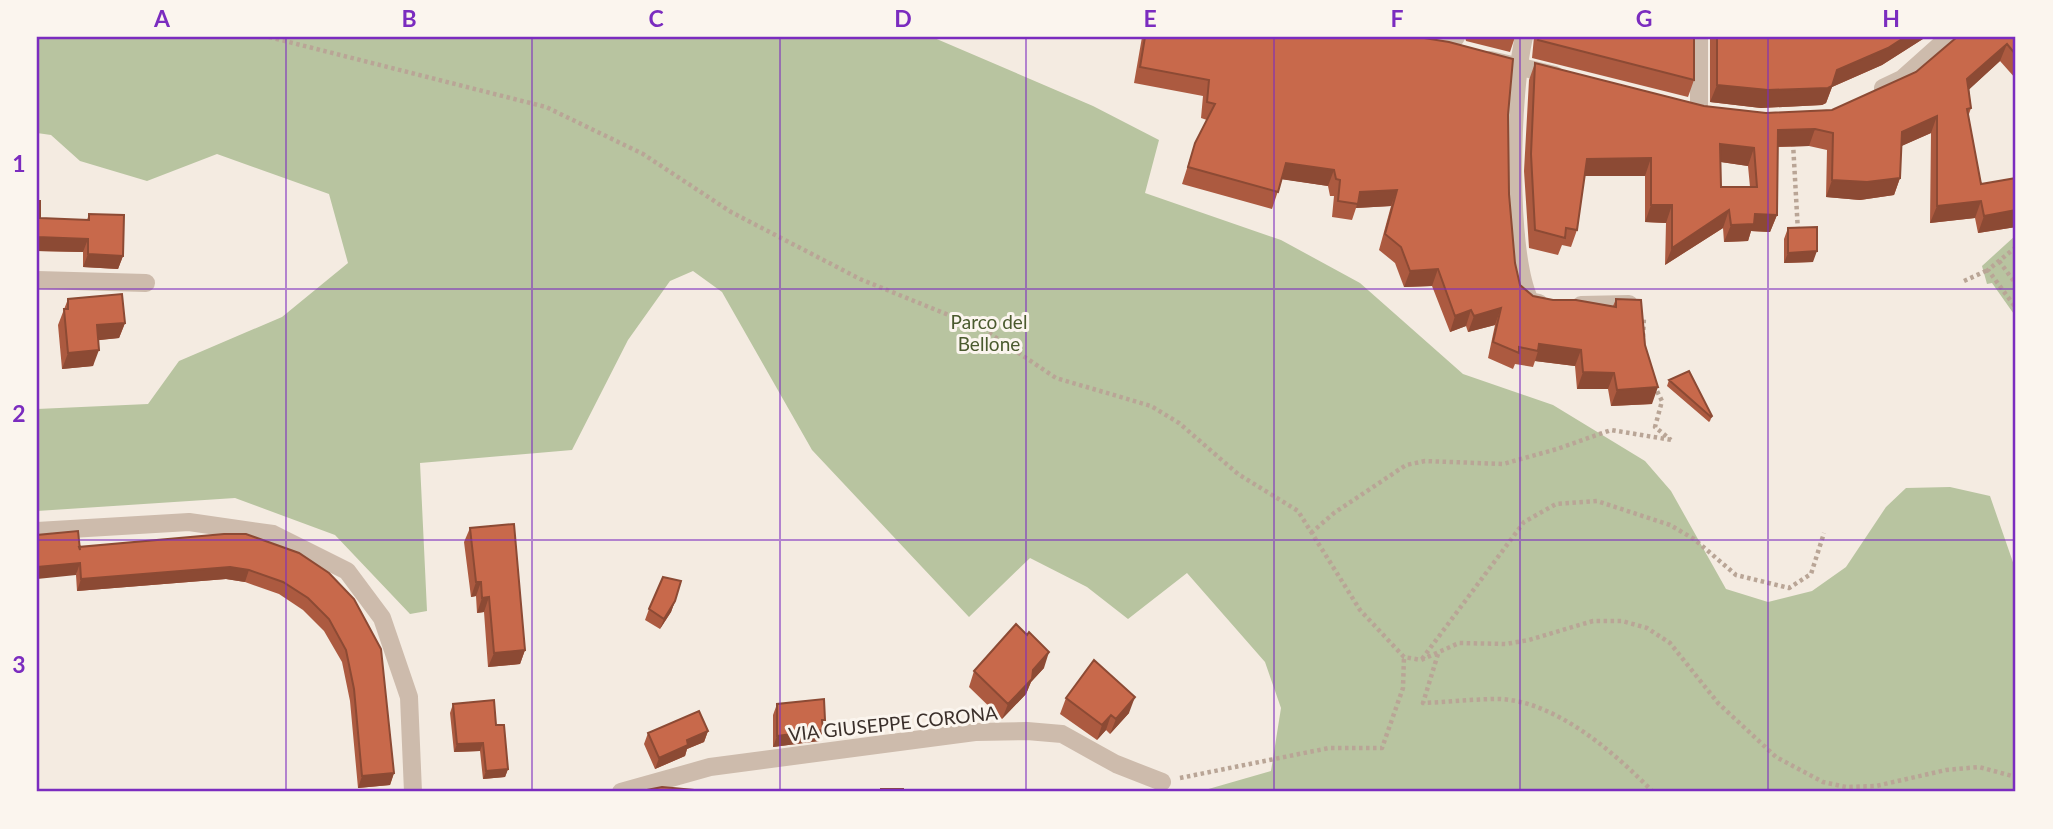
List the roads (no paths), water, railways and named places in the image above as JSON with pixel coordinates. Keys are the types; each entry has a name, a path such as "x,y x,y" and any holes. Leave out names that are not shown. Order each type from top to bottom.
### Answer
{"street":[{"path":"1385,37 1451,40 1517,67 1576,80"},
{"path":"1524,37 1517,67 1514,199 1521,283 1530,301 1549,305 1629,304"},
{"path":"1699,37 1699,111"},
{"path":"1869,94 1902,79 1949,37"},
{"path":"37,280 146,283"},
{"path":"37,531 189,522 273,534 347,571 382,618 409,697 412,792"},
{"name":"VIA GIUSEPPE CORONA","path":"621,792 710,767 975,732 1027,731 1062,734 1116,764 1162,782"}],"park label":[{"name":"Parco del Bellone","path":"989,332"}]}
